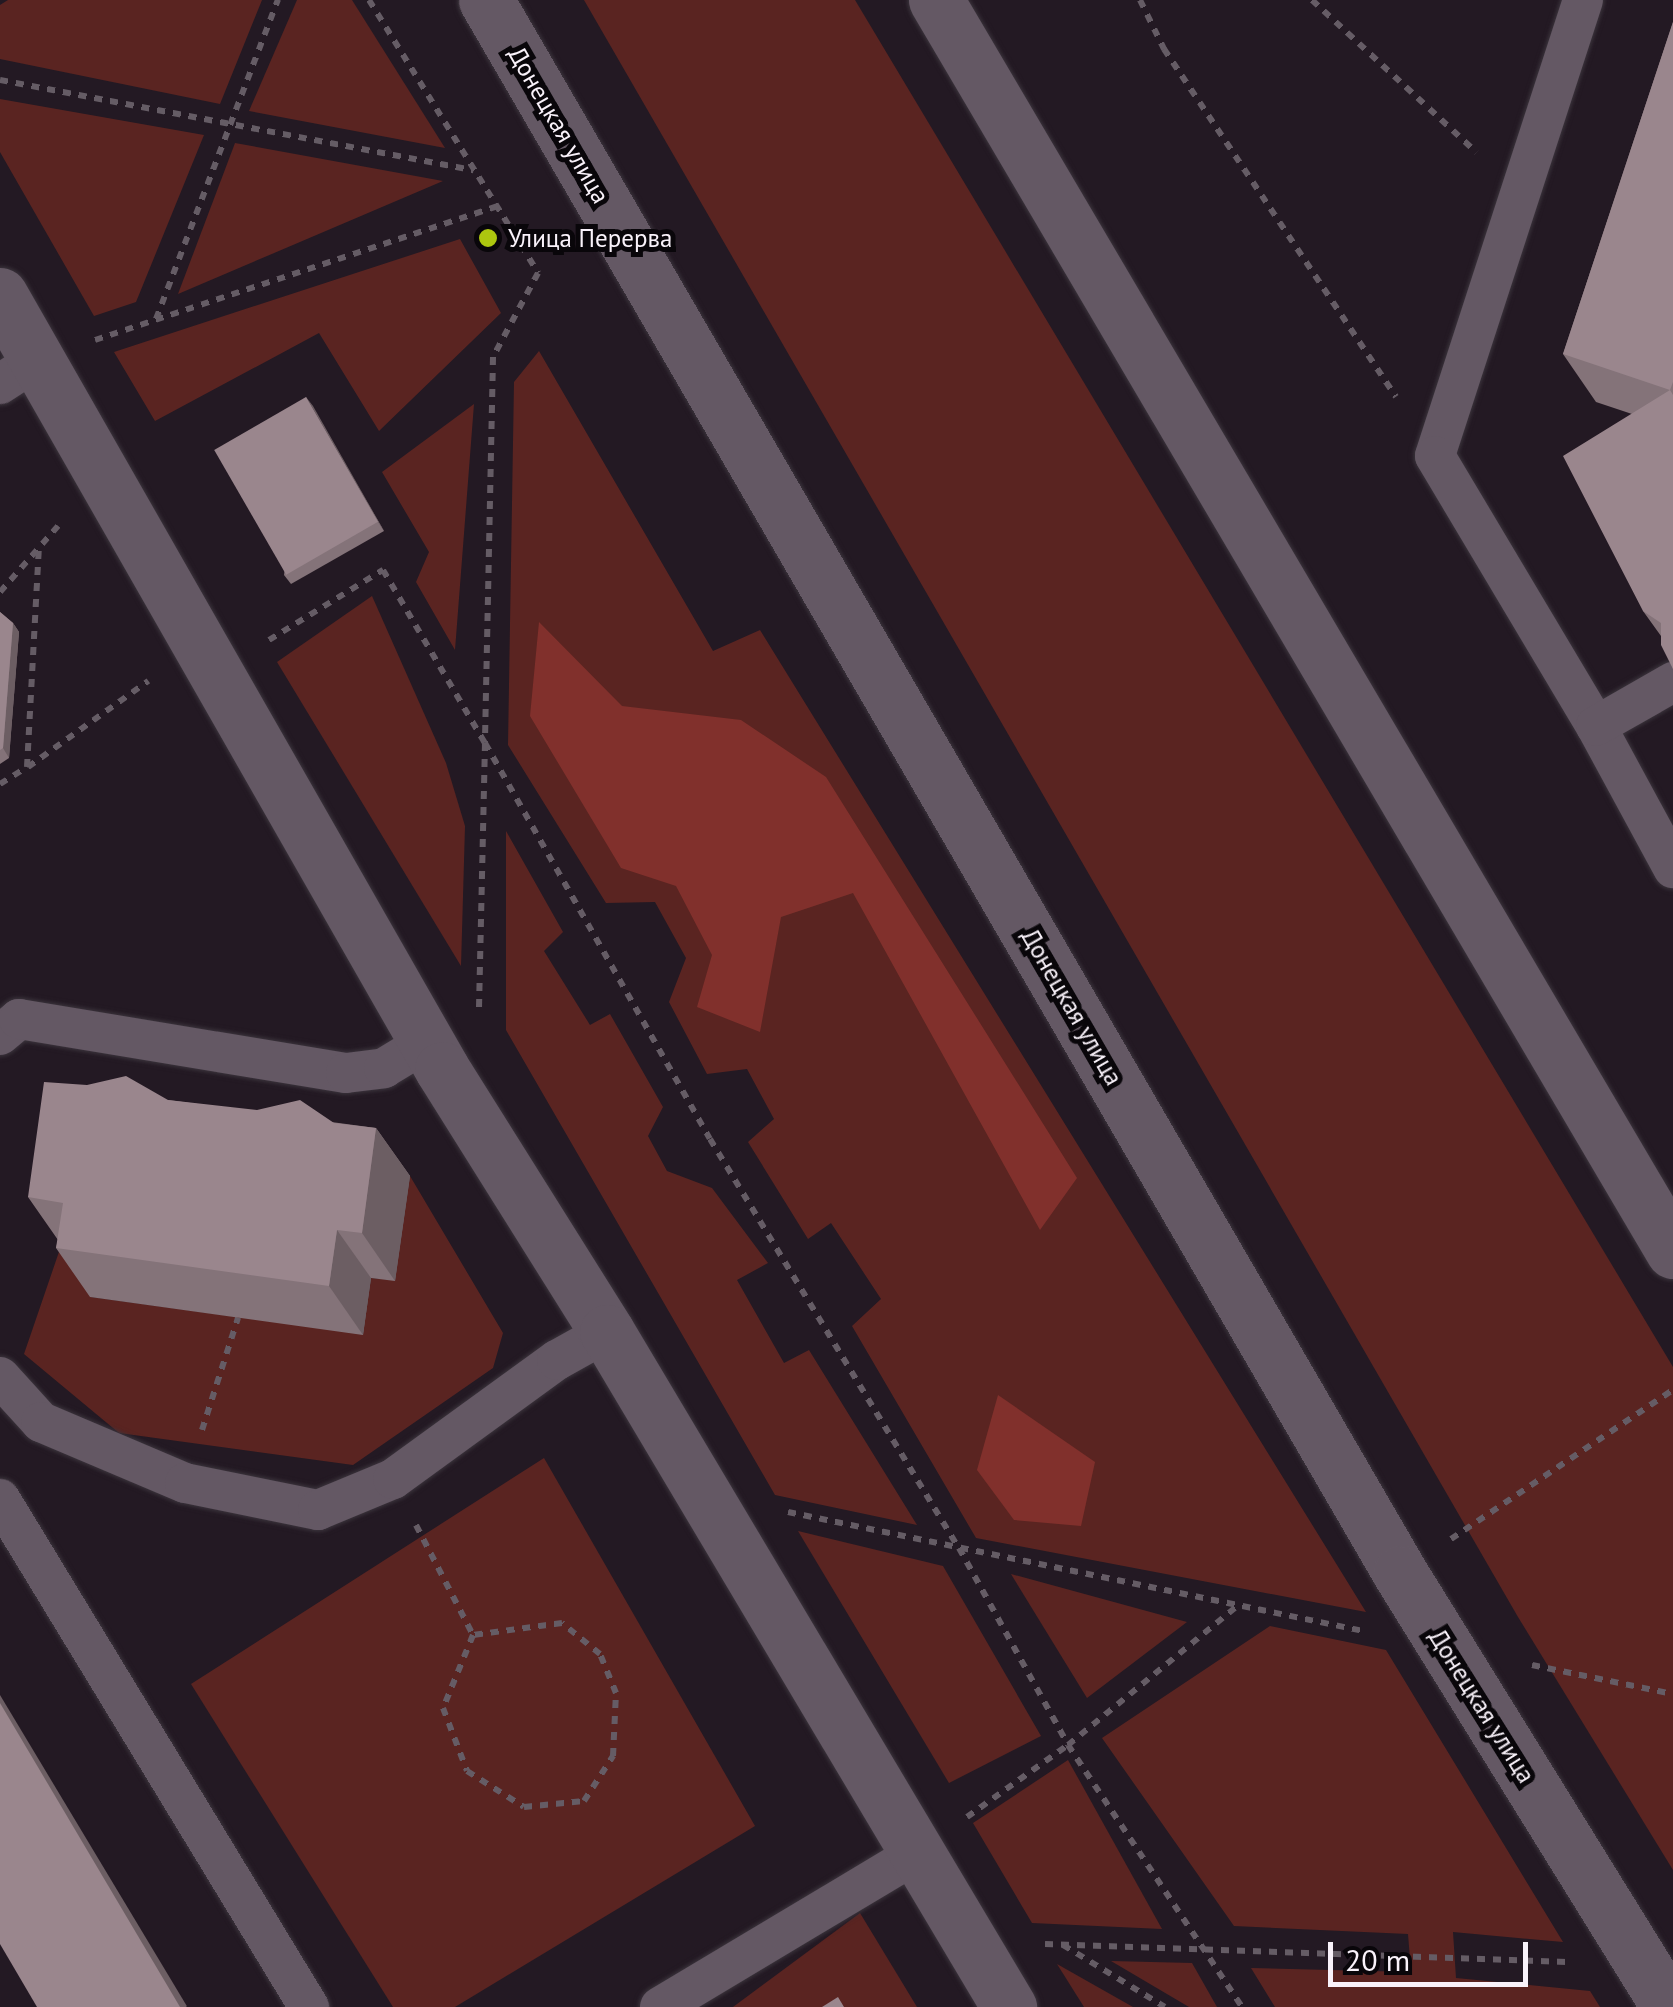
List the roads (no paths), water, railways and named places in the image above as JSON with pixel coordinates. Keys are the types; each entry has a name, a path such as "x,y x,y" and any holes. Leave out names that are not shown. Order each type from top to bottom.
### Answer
{"street":[{"name":"Донецкая улица","path":"486,0 1400,1573 1656,1986"},
{"path":"936,0 1673,1251"},
{"path":"0,295 19,372 607,1332 1009,2007"}],"lane":[{"path":"1584,0 1435,456 1596,726 1673,868"},
{"path":"1596,726 1673,682"},
{"path":"0,1035 19,1019 346,1073 434,1055"},
{"path":"0,1377 41,1422 185,1483 318,1510 393,1479 557,1360 607,1332"},
{"path":"0,1499 308,2007"},
{"path":"660,2007 916,1854"}],"place":[{"name":"Улица Перерва","path":"488,238"}]}
